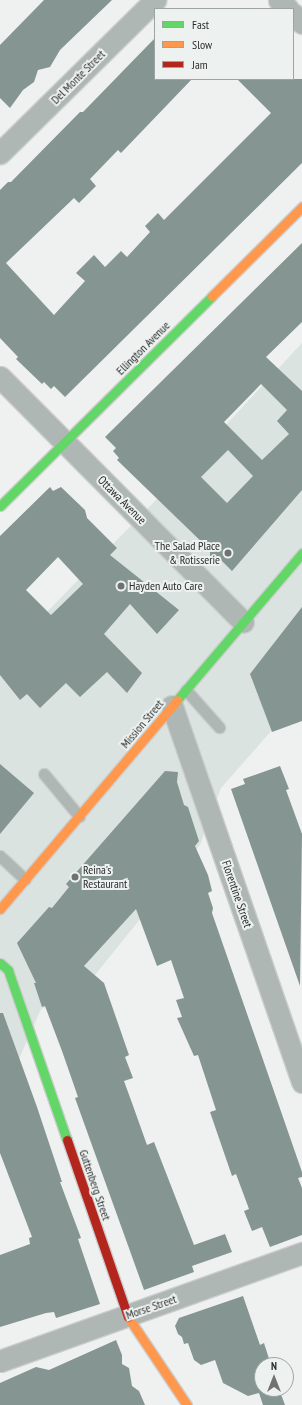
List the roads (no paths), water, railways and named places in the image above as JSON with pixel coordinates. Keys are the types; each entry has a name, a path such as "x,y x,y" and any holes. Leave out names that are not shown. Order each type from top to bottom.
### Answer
{"street":[{"name":"Del Monte Street","path":"0,153 155,0"},
{"path":"279,0 287,8"},
{"path":"294,15 302,23"},
{"name":"Ellington Avenue","path":"0,506 302,207"},
{"name":"Ottawa Avenue","path":"0,377 243,622"},
{"name":"Mission Street","path":"0,909 302,553"},
{"name":"Florentine Street","path":"172,706 302,1082"},
{"name":"Guttenberg Street","path":"0,963 8,970 127,1315 187,1405"},
{"name":"Morse Street","path":"0,1361 302,1253"}],"lane":[{"path":"186,690 219,727"},
{"path":"44,774 79,816"},
{"path":"0,856 25,879"}],"place":[{"name":"The Salad Place & Rotisserie","path":"228,553"},
{"name":"Hayden Auto Care","path":"121,586"},
{"name":"Reina's Restaurant","path":"75,877"}]}
